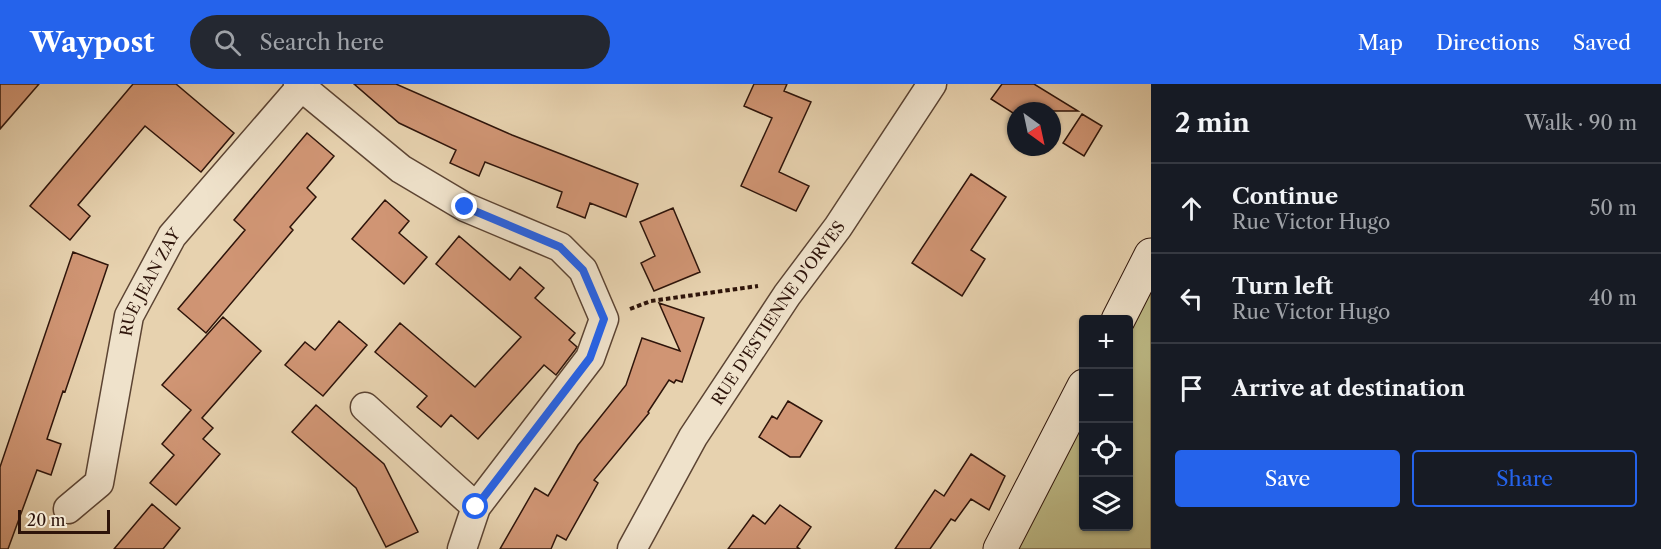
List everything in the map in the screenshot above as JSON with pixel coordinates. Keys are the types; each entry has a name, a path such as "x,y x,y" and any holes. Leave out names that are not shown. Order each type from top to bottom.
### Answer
{"street":[{"path":"300,85 401,169 465,207 560,247 583,270 604,319 590,358 476,507 462,549"},
{"name":"RUE JEAN ZAY","path":"68,509 99,483 129,316 172,236 300,85"},
{"name":"RUE D'ESTIENNE D'ORVES","path":"632,549 693,437 787,295 838,226 926,86"},
{"path":"1121,315 1151,255"},
{"path":"1000,549 1079,394"},
{"path":"364,407 476,507"}],"path":[{"path":"604,319 651,301 761,286 787,295"}],"shaded area":[{"path":"1151,255 1151,549 1000,549 1079,394 1079,531 1133,531 1133,315 1130,315"}],"building":[{"path":"0,84 39,84 0,129"},
{"path":"133,84 176,84 234,133 201,172 145,126 78,205 90,216 70,240 30,206"},
{"path":"354,84 396,84 512,135 638,184 626,217 590,203 585,218 557,207 562,192 485,162 479,176 450,163 456,150 399,123"},
{"path":"754,84 787,84 784,91 811,102 779,172 809,186 796,211 741,186 772,118 744,106"},
{"path":"1002,84 1034,84 1078,111 1061,111 1061,102 1007,102 1007,109 991,99"},
{"path":"1082,114 1102,126 1084,156 1063,143"},
{"path":"307,133 334,156 307,188 316,197 290,227 293,230 206,333 178,309 245,230 234,220"},
{"path":"971,174 1006,197 971,250 985,259 962,296 912,263"},
{"path":"385,200 409,221 399,233 427,257 404,284 352,239"},
{"path":"673,208 700,272 654,291 641,263 655,256 640,222"},
{"path":"459,236 510,280 520,267 544,288 535,298 575,333 569,340 577,347 556,375 544,365 478,439 451,415 441,427 417,407 427,396 375,352 400,323 475,387 521,337 436,264"},
{"path":"73,252 108,265 47,439 61,444 51,475 37,470 8,549 0,549 0,467"},
{"path":"659,303 704,318 682,382 676,380 674,383 669,380 649,413 594,480 598,483 566,540 557,535 551,549 500,549 535,488 548,496 578,445 626,385 642,338 680,351"},
{"path":"223,317 261,351 202,418 213,428 203,439 220,454 176,505 150,483 174,455 162,444 191,410 162,385"},
{"path":"339,321 367,345 323,396 285,365 305,342 315,350"},
{"path":"788,401 822,421 800,457 790,457 759,437 772,416 777,419"},
{"path":"316,405 384,464 418,532 386,547 356,488 292,432"},
{"path":"971,454 1005,476 989,510 971,499 955,521 951,519 930,549 895,549 935,490 944,496"},
{"path":"152,504 180,528 163,549 114,549"},
{"path":"780,505 811,527 797,547 800,549 728,549 753,515 765,524"}],"route":[{"path":"465,207 560,247 583,270 604,319 590,358 476,507"}]}
